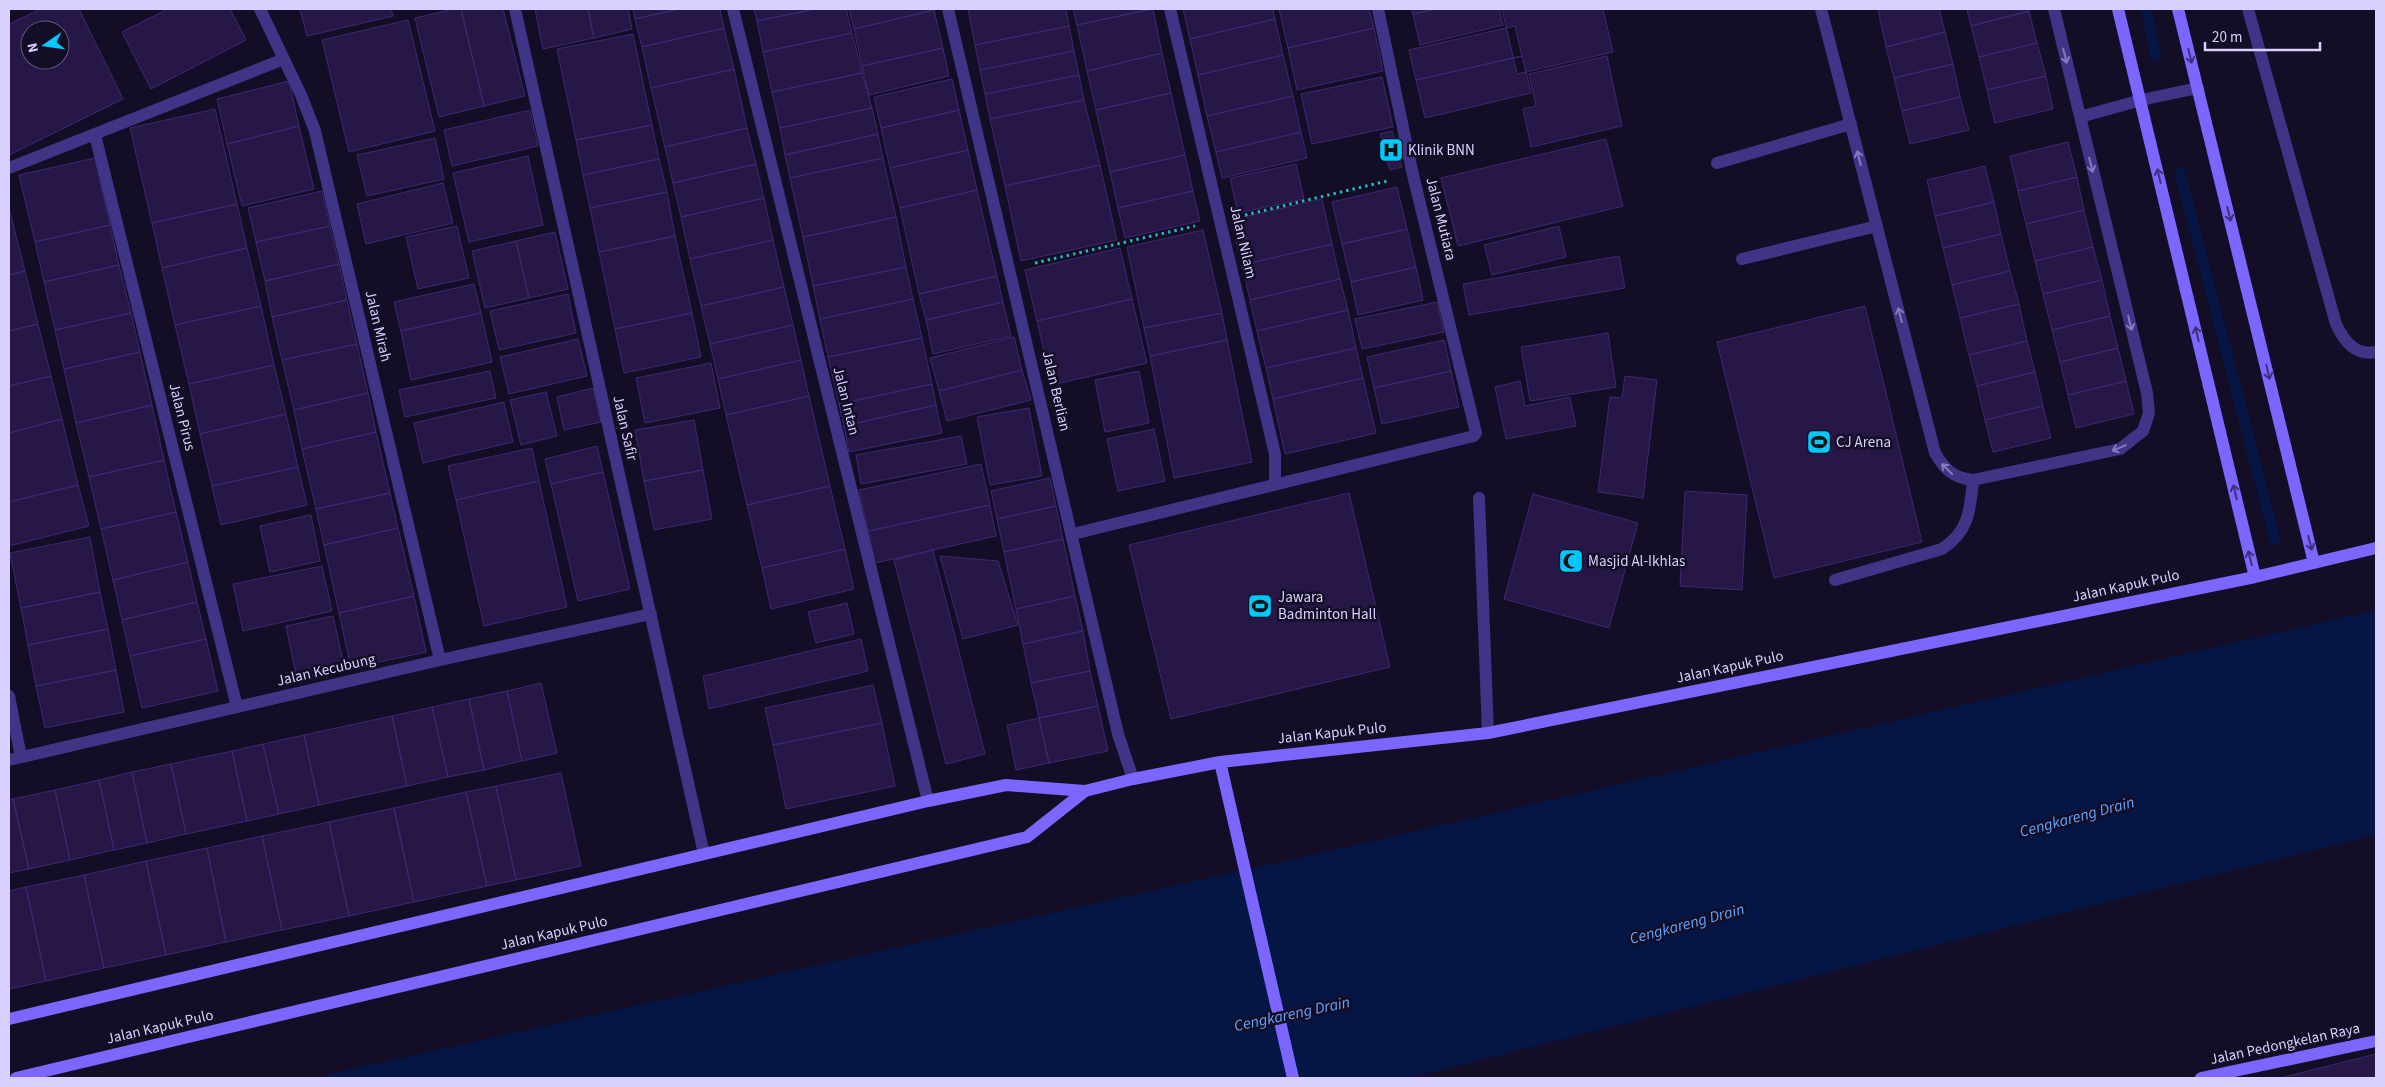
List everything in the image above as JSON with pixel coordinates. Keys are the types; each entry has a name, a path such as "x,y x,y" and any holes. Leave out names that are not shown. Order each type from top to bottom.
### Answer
{"main road":[{"path":"2118,9 2255,576"},
{"path":"2178,9 2314,563"},
{"name":"Jalan Kapuk Pulo","path":"9,1018 928,801 1006,785 1085,790 1220,762 1488,733 2255,576 2376,548"},
{"path":"1220,762 1293,1078"},
{"name":"Jalan Kapuk Pulo","path":"16,1078 1027,836 1085,790"},
{"name":"Jalan Pedongkelan Raya","path":"2201,1078 2376,1041"}],"street":[{"name":"Jalan Mirah","path":"260,9 316,131 440,660"},
{"name":"Jalan Safir","path":"515,9 563,231 704,854"},
{"name":"Jalan Intan","path":"733,9 928,801"},
{"name":"Jalan Berlian","path":"948,9 1118,734 1133,779"},
{"name":"Jalan Nilam","path":"1170,9 1275,454 1275,484"},
{"name":"Jalan Mutiara","path":"1275,484 1475,435 1413,175 1378,9"},
{"path":"1821,9 1935,453 1949,473 1959,478 1973,480 2120,449 2132,442 2143,431 2149,413 2147,393 2054,9"},
{"path":"2248,9 2336,324 2342,338 2350,346 2360,351 2376,352"},
{"path":"9,168 284,59"},
{"path":"2080,117 2141,100 2198,88"},
{"path":"1717,163 1851,124"},
{"name":"Jalan Pirus","path":"95,135 237,707"},
{"path":"1742,259 1877,226"},
{"path":"1835,580 1942,549 1956,540 1966,524 1971,506 1973,480"},
{"path":"1072,534 1275,484"},
{"path":"1479,498 1488,733"},
{"name":"Jalan Kecubung","path":"15,758 440,660 651,614"},
{"path":"9,696 15,758"}],"water":[{"name":"Cengkareng Drain","path":"2376,610 2376,835 1409,1078 311,1078 1299,858"}],"building":[{"path":"41,9 79,9 123,99 9,155 9,24"},
{"path":"168,9 230,9 246,40 151,89 122,32"},
{"path":"300,9 391,9 393,16 307,36"},
{"path":"461,9 484,106 439,117 415,18"},
{"path":"461,9 503,9 525,96 484,106"},
{"path":"535,9 588,9 594,38 543,49"},
{"path":"588,9 628,9 632,29 594,38"},
{"path":"633,9 679,9 635,19"},
{"path":"679,9 720,9 724,28 642,47 635,19"},
{"path":"754,9 815,9 757,21"},
{"path":"815,9 846,9 852,33 763,52 757,21"},
{"path":"849,9 934,9 934,10 854,29"},
{"path":"968,9 1066,9 1069,26 975,45"},
{"path":"1073,9 1151,9 1077,25"},
{"path":"1153,9 1162,53 1087,71 1077,25"},
{"path":"1183,9 1273,9 1275,19 1190,39"},
{"path":"1279,9 1369,9 1374,28 1288,48"},
{"path":"1412,9 1437,9 1413,14"},
{"path":"1437,9 1499,9 1503,25 1420,45 1413,14"},
{"path":"1502,9 1603,9 1613,52 1517,74"},
{"path":"1939,9 1945,32 1886,47 1878,10"},
{"path":"1967,9 2029,9 2029,11 1971,26"},
{"path":"934,10 943,48 862,66 854,29"},
{"path":"2029,11 2037,43 1979,57 1971,26"},
{"path":"1275,19 1283,55 1198,75 1190,39"},
{"path":"408,20 435,131 349,152 322,40"},
{"path":"1069,26 1074,51 980,70 975,45"},
{"path":"1515,26 1522,56 1416,80 1409,50"},
{"path":"724,28 734,69 651,88 642,47"},
{"path":"1374,28 1383,71 1297,90 1288,48"},
{"path":"1945,32 1953,64 1894,78 1886,47"},
{"path":"852,33 862,73 772,92 763,52"},
{"path":"633,34 652,125 576,140 557,49"},
{"path":"2037,43 2046,76 1987,90 1979,57"},
{"path":"943,48 949,76 869,95 862,66"},
{"path":"1074,51 1079,75 985,94 980,70"},
{"path":"1162,53 1171,93 1096,110 1087,71"},
{"path":"1283,55 1293,96 1207,116 1198,75"},
{"path":"1522,56 1531,93 1425,118 1416,80"},
{"path":"1607,56 1622,126 1531,147 1523,109 1536,106 1529,74"},
{"path":"1953,64 1960,97 1902,111 1894,78"},
{"path":"734,69 747,128 665,147 651,88"},
{"path":"862,73 872,108 780,128 772,92"},
{"path":"1079,75 1084,100 990,119 985,94"},
{"path":"2046,76 2053,109 1995,123 1987,90"},
{"path":"1382,77 1393,127 1312,144 1301,94"},
{"path":"952,79 959,110 881,128 874,97"},
{"path":"289,81 299,126 227,144 217,99"},
{"path":"1171,93 1185,155 1110,172 1096,110"},
{"path":"1293,96 1301,132 1216,152 1207,116"},
{"path":"1960,97 1969,130 1910,144 1902,111"},
{"path":"1084,100 1100,165 1005,186 990,119"},
{"path":"872,108 878,134 785,155 780,128"},
{"path":"215,109 237,204 152,223 130,128"},
{"path":"530,110 538,146 452,166 444,130"},
{"path":"959,110 968,150 890,168 881,128"},
{"path":"652,125 659,159 583,175 576,140"},
{"path":"299,126 314,189 242,206 227,144"},
{"path":"747,128 756,164 673,183 665,147"},
{"name":"Klinik BNN","path":"1392,131 1402,167 1390,170 1380,134"},
{"path":"1301,132 1307,158 1222,178 1216,152"},
{"path":"878,134 883,158 790,178 785,155"},
{"path":"435,138 444,179 367,196 357,155"},
{"path":"1606,139 1623,206 1458,246 1441,178"},
{"path":"2068,142 2077,177 2018,191 2010,156"},
{"path":"968,150 977,190 900,208 890,168"},
{"path":"1185,155 1193,191 1118,208 1110,172"},
{"path":"528,156 543,225 469,242 453,173"},
{"path":"95,158 110,225 35,242 19,175"},
{"path":"883,158 896,217 803,237 790,178"},
{"path":"659,159 667,192 590,208 583,175"},
{"path":"756,164 764,198 681,217 673,183"},
{"path":"1296,164 1304,199 1238,213 1230,178"},
{"path":"1100,165 1117,240 1021,261 1005,186"},
{"path":"1985,166 1994,202 1935,216 1927,180"},
{"path":"2077,177 2084,210 2026,224 2018,191"},
{"path":"443,183 453,223 366,244 357,204"},
{"path":"1397,187 1407,229 1342,244 1332,202"},
{"path":"977,190 997,276 919,294 900,208"},
{"path":"322,191 330,226 256,242 248,208"},
{"path":"1193,191 1200,221 1125,238 1118,208"},
{"path":"667,192 675,236 599,252 590,208"},
{"path":"764,198 773,240 690,259 681,217"},
{"path":"1322,199 1332,244 1242,265 1231,220"},
{"path":"1994,202 2001,234 1943,248 1935,216"},
{"path":"237,204 247,248 162,268 152,223"},
{"path":"9,208 25,271 9,275"},
{"path":"2084,210 2093,247 2035,261 2026,224"},
{"path":"896,217 906,267 813,286 803,237"},
{"path":"110,225 119,265 44,282 35,242"},
{"path":"330,226 339,264 265,281 256,242"},
{"path":"457,226 469,278 418,289 406,237"},
{"path":"1559,226 1566,257 1492,275 1484,245"},
{"path":"1407,229 1416,267 1351,282 1342,244"},
{"path":"1203,230 1222,313 1144,328 1127,247"},
{"path":"555,232 568,289 529,298 516,241"},
{"path":"2001,234 2010,271 1952,285 1943,248"},
{"path":"675,236 692,313 615,329 599,252"},
{"path":"773,240 784,287 701,306 690,259"},
{"path":"516,241 529,298 485,308 472,251"},
{"path":"1332,244 1340,279 1250,300 1242,265"},
{"path":"2093,247 2102,280 2043,294 2035,261"},
{"path":"247,248 261,306 175,325 162,268"},
{"path":"1120,248 1132,299 1037,321 1025,270"},
{"path":"1619,256 1625,288 1469,315 1463,284"},
{"path":"339,264 347,300 272,317 265,281"},
{"path":"119,265 131,313 55,330 44,282"},
{"path":"906,267 913,299 820,319 813,286"},
{"path":"1416,267 1423,300 1358,315 1351,282"},
{"path":"25,271 38,324 9,331 9,275"},
{"path":"2010,271 2019,304 1960,318 1952,285"},
{"path":"997,276 1003,302 926,320 919,294"},
{"path":"1340,279 1348,310 1257,331 1250,300"},
{"path":"2102,280 2110,316 2052,330 2043,294"},
{"path":"474,284 481,313 401,331 394,302"},
{"path":"784,287 793,325 710,344 701,306"},
{"path":"568,294 576,333 499,350 490,311"},
{"path":"913,299 922,338 828,357 820,319"},
{"path":"1132,299 1147,363 1052,385 1037,321"},
{"path":"347,300 357,344 282,360 272,317"},
{"path":"1003,302 1011,336 933,354 926,320"},
{"path":"1437,302 1444,332 1362,349 1355,319"},
{"path":"2019,304 2027,341 1969,355 1960,318"},
{"path":"261,306 274,365 189,384 175,325"},
{"name":"CJ Arena","path":"1865,306 1922,542 1774,578 1717,342"},
{"path":"1348,310 1356,348 1266,368 1257,331"},
{"path":"131,313 140,352 64,369 55,330"},
{"path":"481,313 492,362 411,380 401,331"},
{"path":"692,313 701,357 624,373 615,329"},
{"path":"1222,313 1227,340 1150,356 1144,328"},
{"path":"2110,316 2118,348 2060,362 2052,330"},
{"path":"38,324 51,376 9,386 9,331"},
{"path":"793,325 801,360 718,379 710,344"},
{"path":"1608,333 1616,387 1530,401 1521,347"},
{"path":"1014,337 1022,370 939,391 930,358"},
{"path":"922,338 932,384 839,404 828,357"},
{"path":"578,339 587,376 509,394 500,357"},
{"path":"1227,340 1252,462 1174,478 1150,356"},
{"path":"1444,340 1451,371 1374,388 1367,357"},
{"path":"2027,341 2035,372 1977,386 1969,355"},
{"path":"357,344 368,393 294,410 282,360"},
{"path":"1356,348 1363,378 1273,399 1266,368"},
{"path":"2118,348 2126,381 2068,395 2060,362"},
{"path":"140,352 152,405 76,423 64,369"},
{"path":"801,360 809,396 726,415 718,379"},
{"path":"711,363 720,408 645,423 636,378"},
{"path":"274,365 286,414 200,434 189,384"},
{"path":"1022,370 1031,400 947,421 939,391"},
{"path":"490,371 496,398 405,417 399,390"},
{"path":"1139,371 1149,423 1105,432 1095,380"},
{"path":"1451,371 1459,407 1382,424 1374,388"},
{"path":"2035,372 2043,406 1985,420 1977,386"},
{"path":"51,376 62,419 9,433 9,386"},
{"path":"1625,376 1657,380 1643,498 1598,492 1610,397 1622,398"},
{"path":"1363,378 1376,433 1285,454 1273,399"},
{"path":"1520,381 1525,406 1570,397 1576,426 1506,439 1495,387"},
{"path":"2126,381 2134,414 2076,428 2068,395"},
{"path":"932,384 936,405 844,426 839,404"},
{"path":"593,388 601,422 564,430 557,397"},
{"path":"546,392 557,436 521,445 510,400"},
{"path":"368,393 376,432 302,449 294,410"},
{"path":"809,396 830,486 747,505 726,415"},
{"path":"504,402 513,442 423,463 414,423"},
{"path":"152,405 164,460 89,477 76,423"},
{"path":"936,405 942,433 849,452 844,426"},
{"path":"2043,406 2051,438 1993,452 1985,420"},
{"path":"1029,408 1042,476 990,485 977,417"},
{"path":"286,414 298,467 212,486 200,434"},
{"path":"62,419 78,485 9,502 9,433"},
{"path":"694,420 703,470 644,481 635,430"},
{"path":"1154,429 1165,481 1118,491 1107,439"},
{"path":"376,432 390,493 316,509 302,449"},
{"path":"961,436 967,464 861,484 856,455"},
{"path":"597,446 603,472 551,484 545,459"},
{"path":"532,448 539,481 456,500 448,466"},
{"path":"164,460 176,512 101,529 89,477"},
{"path":"981,464 990,505 868,531 859,490"},
{"path":"298,467 307,505 221,525 212,486"},
{"path":"703,470 712,519 654,530 644,481"},
{"path":"603,472 630,589 578,601 551,484"},
{"path":"1050,478 1056,506 997,519 991,491"},
{"path":"539,481 567,607 484,626 456,500"},
{"path":"78,485 89,526 9,546 9,502"},
{"path":"830,486 845,549 762,568 747,505"},
{"path":"1685,491 1747,495 1742,590 1680,586"},
{"path":"390,493 398,528 324,545 316,509"},
{"name":"Jawara Badminton Hall","path":"1349,493 1390,667 1171,719 1129,545"},
{"name":"Masjid Al-Ikhlas","path":"1533,494 1638,523 1609,628 1504,599"},
{"path":"990,505 996,536 875,563 868,531"},
{"path":"1056,506 1063,539 1004,552 997,519"},
{"path":"176,512 188,562 113,580 101,529"},
{"path":"311,515 320,561 270,572 260,526"},
{"path":"398,528 414,596 339,613 324,545"},
{"path":"90,537 100,592 21,608 10,553"},
{"path":"1063,539 1075,596 1016,609 1004,552"},
{"path":"845,549 854,589 771,609 762,568"},
{"path":"933,550 985,754 946,764 894,560"},
{"path":"940,556 998,561 1018,625 963,639"},
{"path":"188,562 197,602 122,620 113,580"},
{"path":"322,566 332,611 243,631 233,584"},
{"path":"100,592 108,629 28,645 21,608"},
{"path":"414,596 426,652 351,668 339,613"},
{"path":"1075,596 1083,631 1023,644 1016,609"},
{"path":"197,602 206,639 130,656 122,620"},
{"path":"847,603 854,634 816,643 808,612"},
{"path":"333,616 345,669 297,679 286,626"},
{"path":"108,629 116,670 36,686 28,645"},
{"path":"1083,631 1090,671 1031,683 1023,644"},
{"path":"206,639 218,691 142,708 130,656"},
{"path":"861,639 868,671 709,709 703,676"},
{"path":"116,670 124,712 45,728 36,686"},
{"path":"1090,671 1098,706 1039,718 1031,683"},
{"path":"541,683 557,753 522,761 507,691"},
{"path":"873,685 882,723 773,745 765,708"},
{"path":"507,691 522,761 484,770 469,699"},
{"path":"469,699 484,770 448,777 432,707"},
{"path":"1098,706 1108,751 1049,763 1039,718"},
{"path":"432,707 448,777 407,786 392,716"},
{"path":"392,716 407,786 319,805 304,735"},
{"path":"1039,718 1049,763 1016,770 1007,725"},
{"path":"882,723 895,786 786,809 773,745"},
{"path":"304,735 319,805 279,814 263,744"},
{"path":"263,744 279,814 247,821 232,751"},
{"path":"232,751 247,821 186,834 171,764"},
{"path":"171,764 186,834 147,843 132,772"},
{"path":"132,772 147,843 114,850 99,780"},
{"path":"561,773 581,866 516,880 496,786"},
{"path":"99,780 114,850 70,860 55,790"},
{"path":"496,786 516,880 487,886 466,792"},
{"path":"55,790 70,860 29,869 13,799"},
{"path":"466,792 487,886 414,902 394,808"},
{"path":"13,799 29,869 9,873 9,800"},
{"path":"394,808 414,902 349,916 329,822"},
{"path":"329,822 349,916 282,930 262,836"},
{"path":"262,836 282,930 226,942 207,848"},
{"path":"207,848 226,942 166,955 146,861"},
{"path":"146,861 166,955 104,968 84,875"},
{"path":"84,875 104,968 46,981 26,887"},
{"path":"26,887 46,981 9,989 9,891"},
{"path":"2376,1054 2376,1078 2280,1078"}],"waterway":[{"path":"2146,9 2156,56"},
{"path":"2180,173 2275,539"}],"place":[{"name":"Klinik BNN","path":"1391,150"},
{"name":"CJ Arena","path":"1819,442"},
{"name":"Masjid Al-Ikhlas","path":"1571,561"},
{"name":"Jawara Badminton Hall","path":"1260,606"}]}
